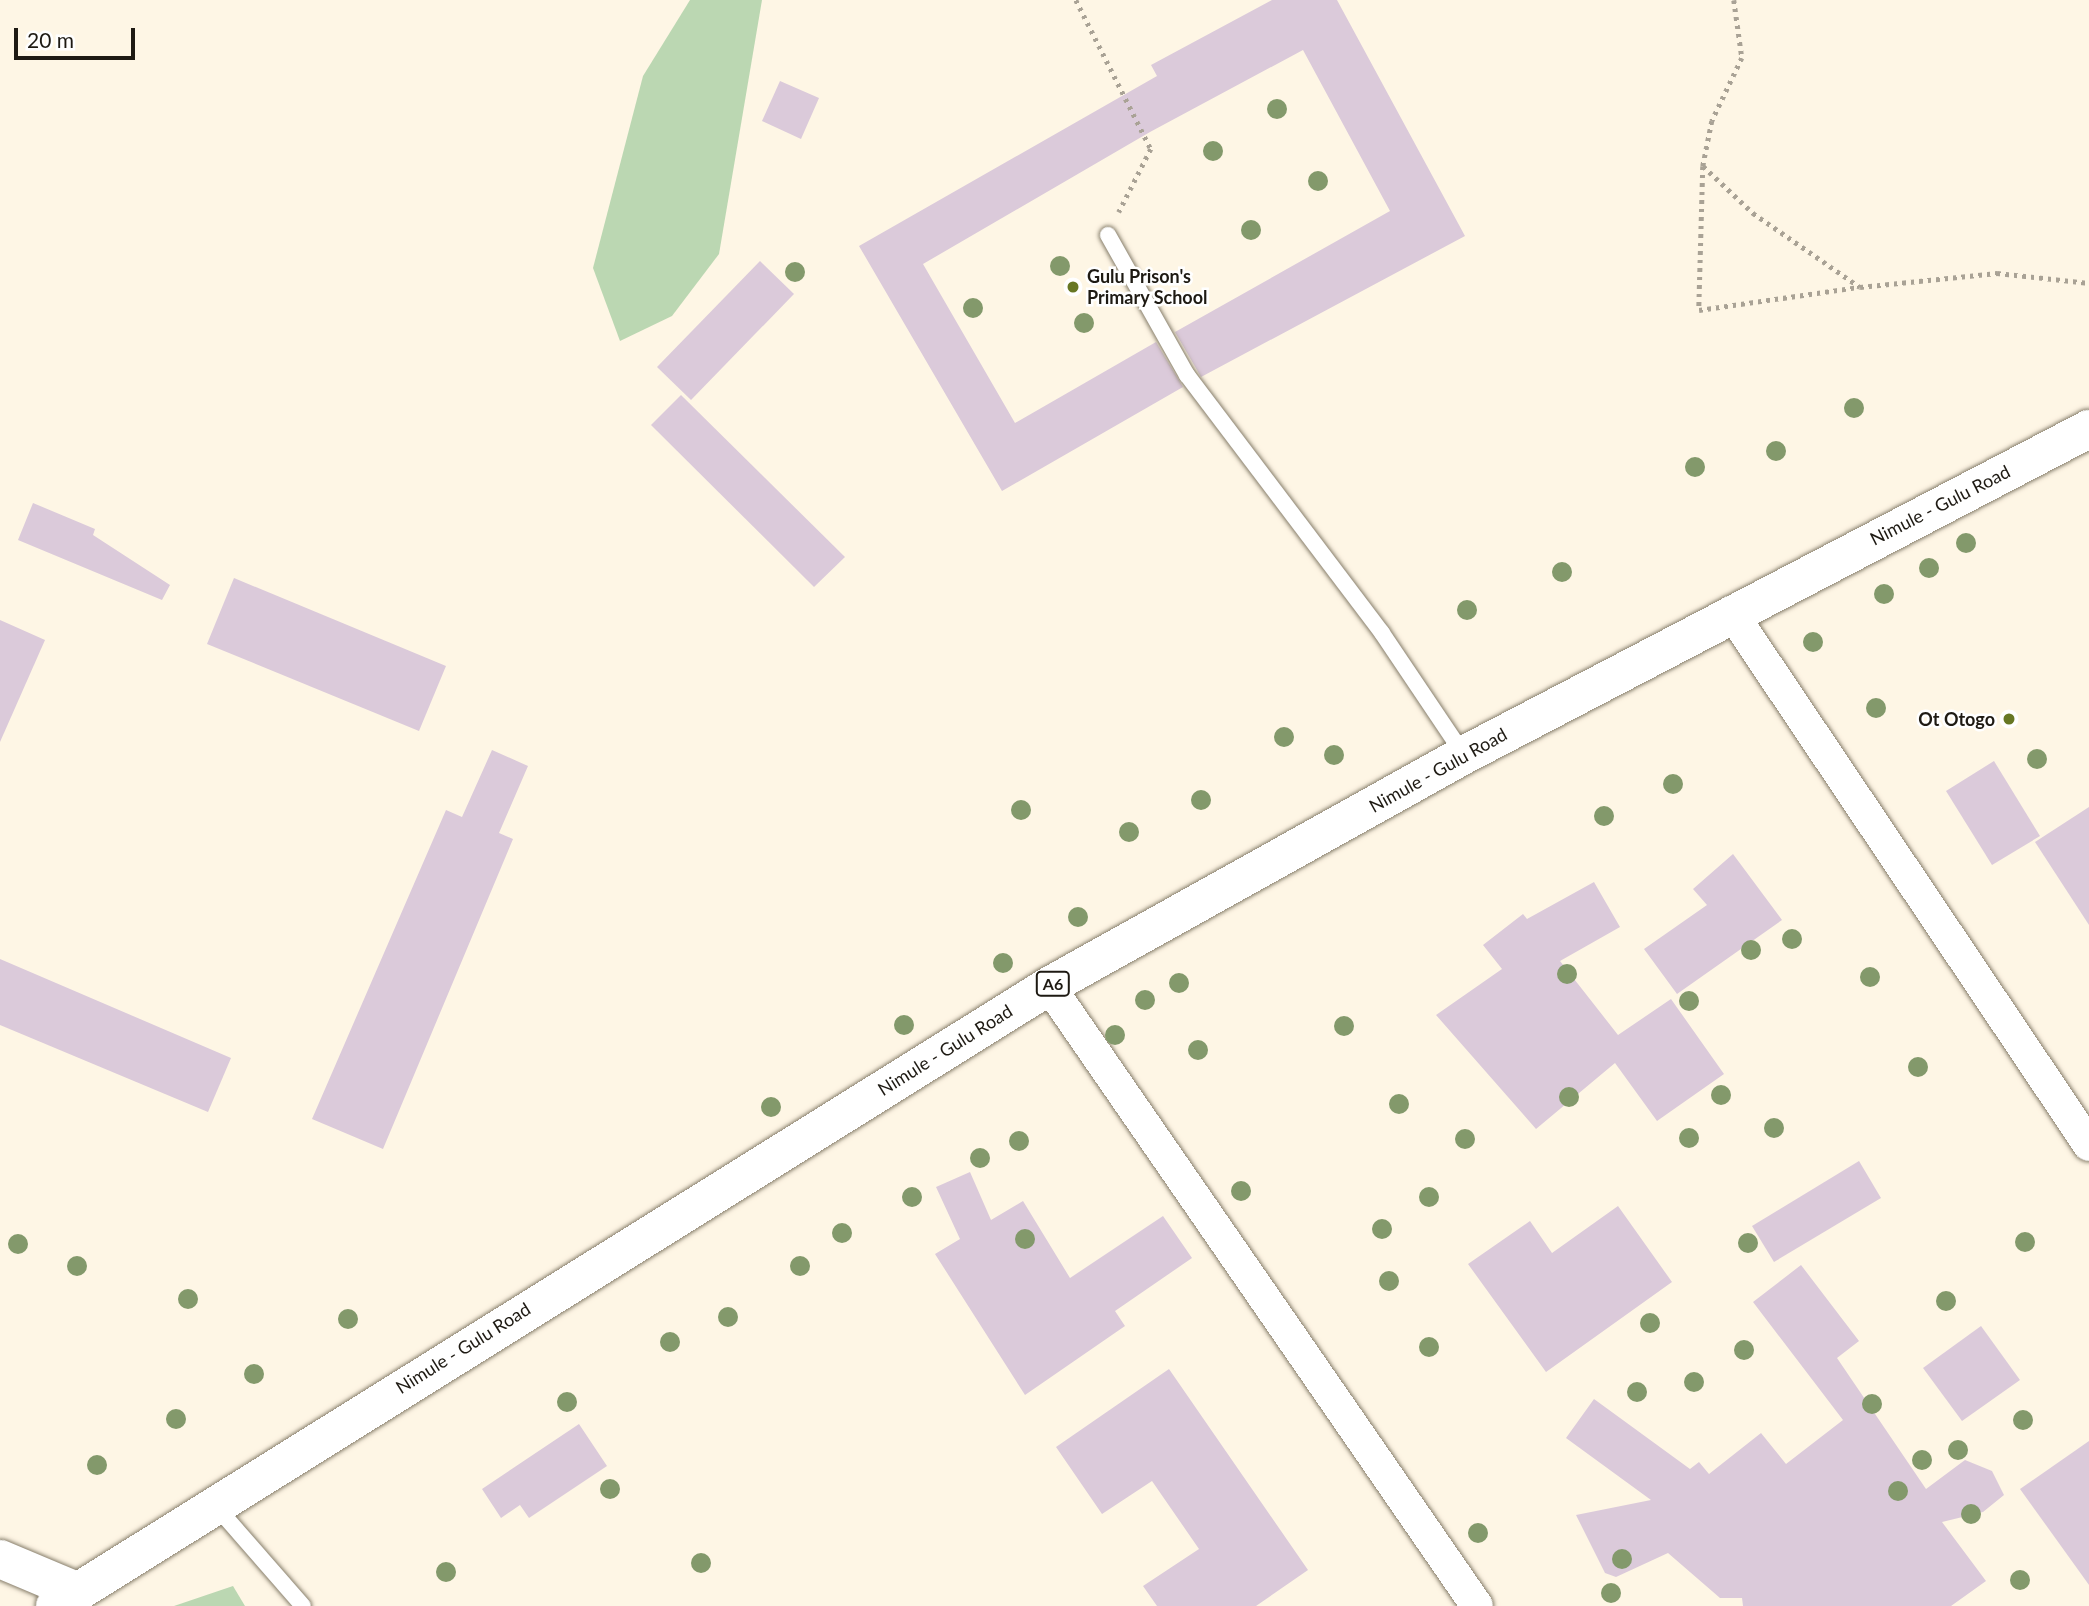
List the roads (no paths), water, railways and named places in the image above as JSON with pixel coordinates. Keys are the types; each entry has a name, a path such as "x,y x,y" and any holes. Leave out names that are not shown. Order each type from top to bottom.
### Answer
{"main road":[{"name":"Nimule - Gulu Road","path":"65,1598 212,1503 1049,986 1464,755 1731,612 2089,429"},
{"path":"0,1559 65,1598"}],"street":[{"path":"1731,612 2089,1144"},
{"path":"1049,986 1477,1606"}],"lane":[{"path":"1108,235 1187,376 1382,633 1464,755"},
{"path":"212,1503 303,1606"}],"place":[{"name":"Gulu Prison's Primary School","path":"1073,287"},
{"name":"Ot Otogo","path":"2009,719"}]}
